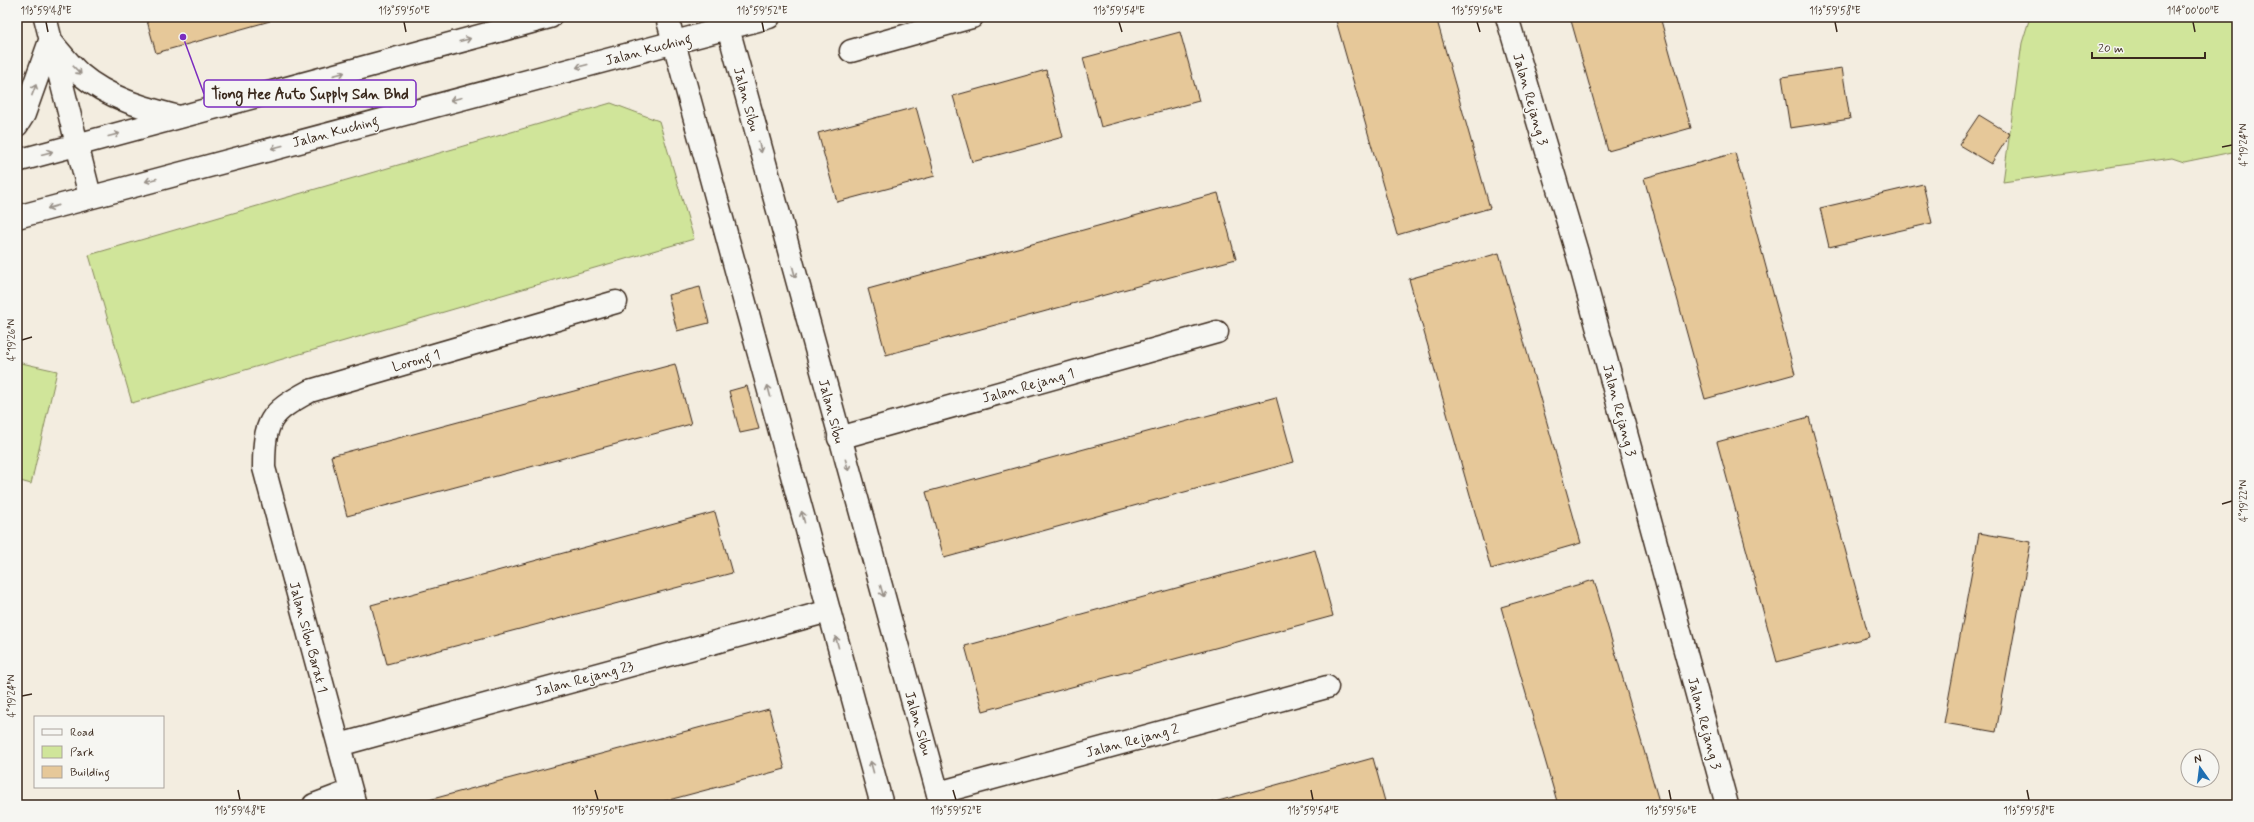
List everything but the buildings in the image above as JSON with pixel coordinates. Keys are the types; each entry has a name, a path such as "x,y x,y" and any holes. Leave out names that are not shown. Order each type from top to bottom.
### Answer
{"street":[{"path":"45,17 90,196"},
{"path":"17,161 550,17"},
{"path":"667,17 882,805"},
{"name":"Jalan Kuching","path":"17,217 90,196 674,42 726,23 769,17"},
{"path":"851,51 972,17"},
{"name":"Jalan Rejang 3","path":"1507,17 1578,256 1727,805"},
{"name":"Jalan Sibu","path":"726,23 939,799"},
{"path":"50,41 80,74 113,96 143,108 180,117"},
{"path":"17,125 24,114 50,41"},
{"name":"Lorong 1","path":"264,468 264,440 269,424 283,406 310,392 616,302"},
{"name":"Jalan Rejang 1","path":"839,438 1217,332"},
{"name":"Jalan Sibu Barat 1","path":"264,468 353,798"},
{"name":"Jalan Rejang 23","path":"339,745 829,611"},
{"name":"Jalan Rejang 2","path":"939,799 1327,687"},
{"path":"314,805 353,798"}],"green space":[{"path":"2030,17 2237,17 2237,151 2184,162 2172,158 2003,182 2022,43"},
{"path":"611,103 659,121 694,239 132,403 89,255"},
{"path":"17,362 57,371 31,484 17,480"}],"place":[{"name":"Tiong Hee Auto Supply Sdn Bhd","path":"183,37"}]}
